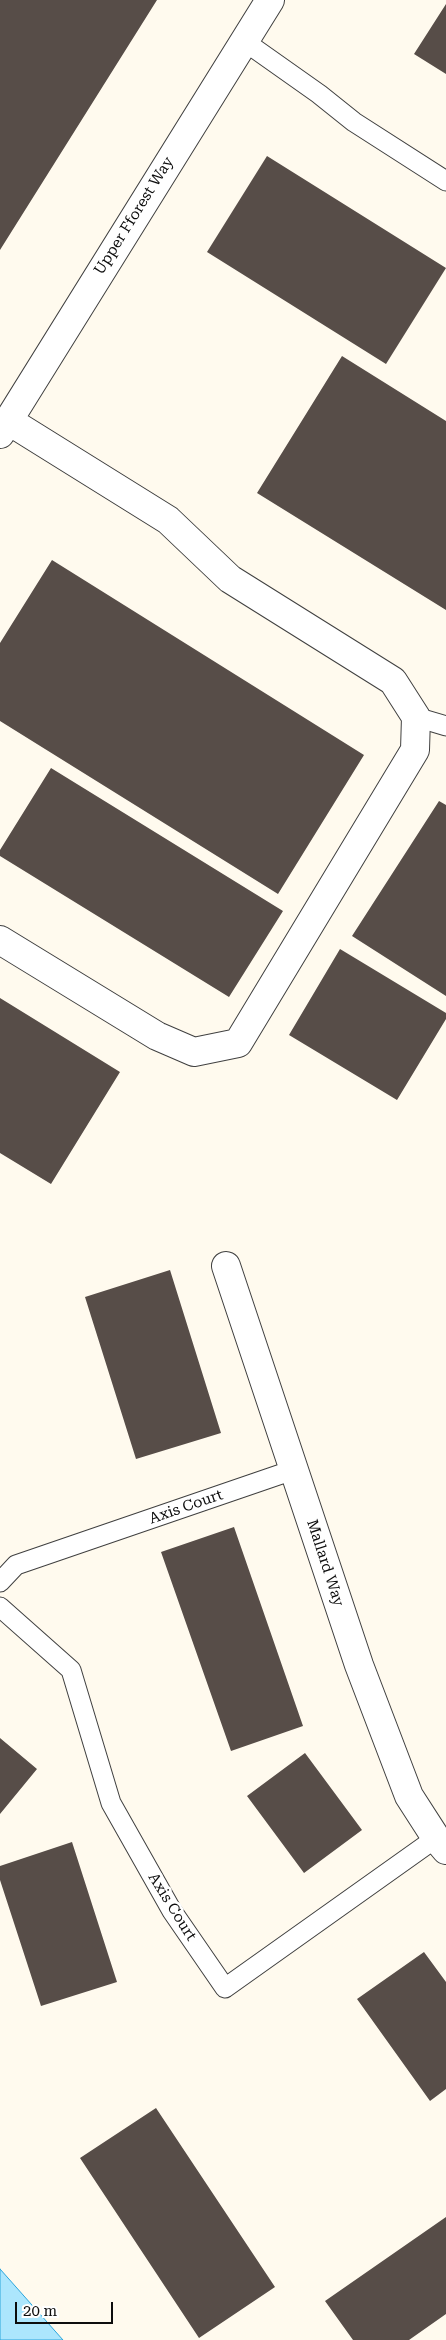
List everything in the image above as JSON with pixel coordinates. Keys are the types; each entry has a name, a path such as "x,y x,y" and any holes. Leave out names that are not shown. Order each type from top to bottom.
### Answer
{"street":[{"name":"Upper Fforest Way","path":"4,427 270,0"},
{"path":"0,940 157,1036 172,1043 194,1052 238,1043 416,750 416,717 393,681 230,579 168,520 4,427"},
{"name":"Mallard Way","path":"226,1266 363,1675 410,1796 441,1844"}],"lane":[{"path":"244,41 319,94 354,122 446,181"},
{"path":"416,717 446,726"},
{"name":"Axis Court","path":"0,1582 16,1565 293,1470"},
{"name":"Axis Court","path":"0,1607 71,1670 111,1803 172,1912 225,1988 441,1844"}],"water":[{"path":"0,2269 63,2340 0,2340"}],"building":[{"path":"0,0 157,0 0,250"},
{"path":"446,4 446,74 414,54"},
{"path":"267,156 446,268 386,364 207,252"},
{"path":"342,356 446,421 446,610 257,493"},
{"path":"52,560 364,755 278,894 0,721 0,643"},
{"path":"51,768 283,911 229,997 0,856 0,850"},
{"path":"439,801 446,805 446,996 352,936"},
{"path":"340,949 446,1013 446,1019 397,1100 289,1035"},
{"path":"0,998 120,1072 51,1184 0,1153"},
{"path":"170,1270 221,1433 136,1459 85,1297"},
{"path":"234,1527 303,1726 231,1751 161,1552"},
{"path":"0,1738 37,1769 0,1814"},
{"path":"305,1753 362,1830 304,1873 247,1796"},
{"path":"72,1842 117,1982 41,2006 0,1880 0,1866"},
{"path":"424,1952 446,1982 446,2089 430,2101 357,1999"},
{"path":"156,2108 275,2287 199,2338 80,2158"},
{"path":"446,2217 446,2314 409,2340 353,2340 325,2301"}]}
